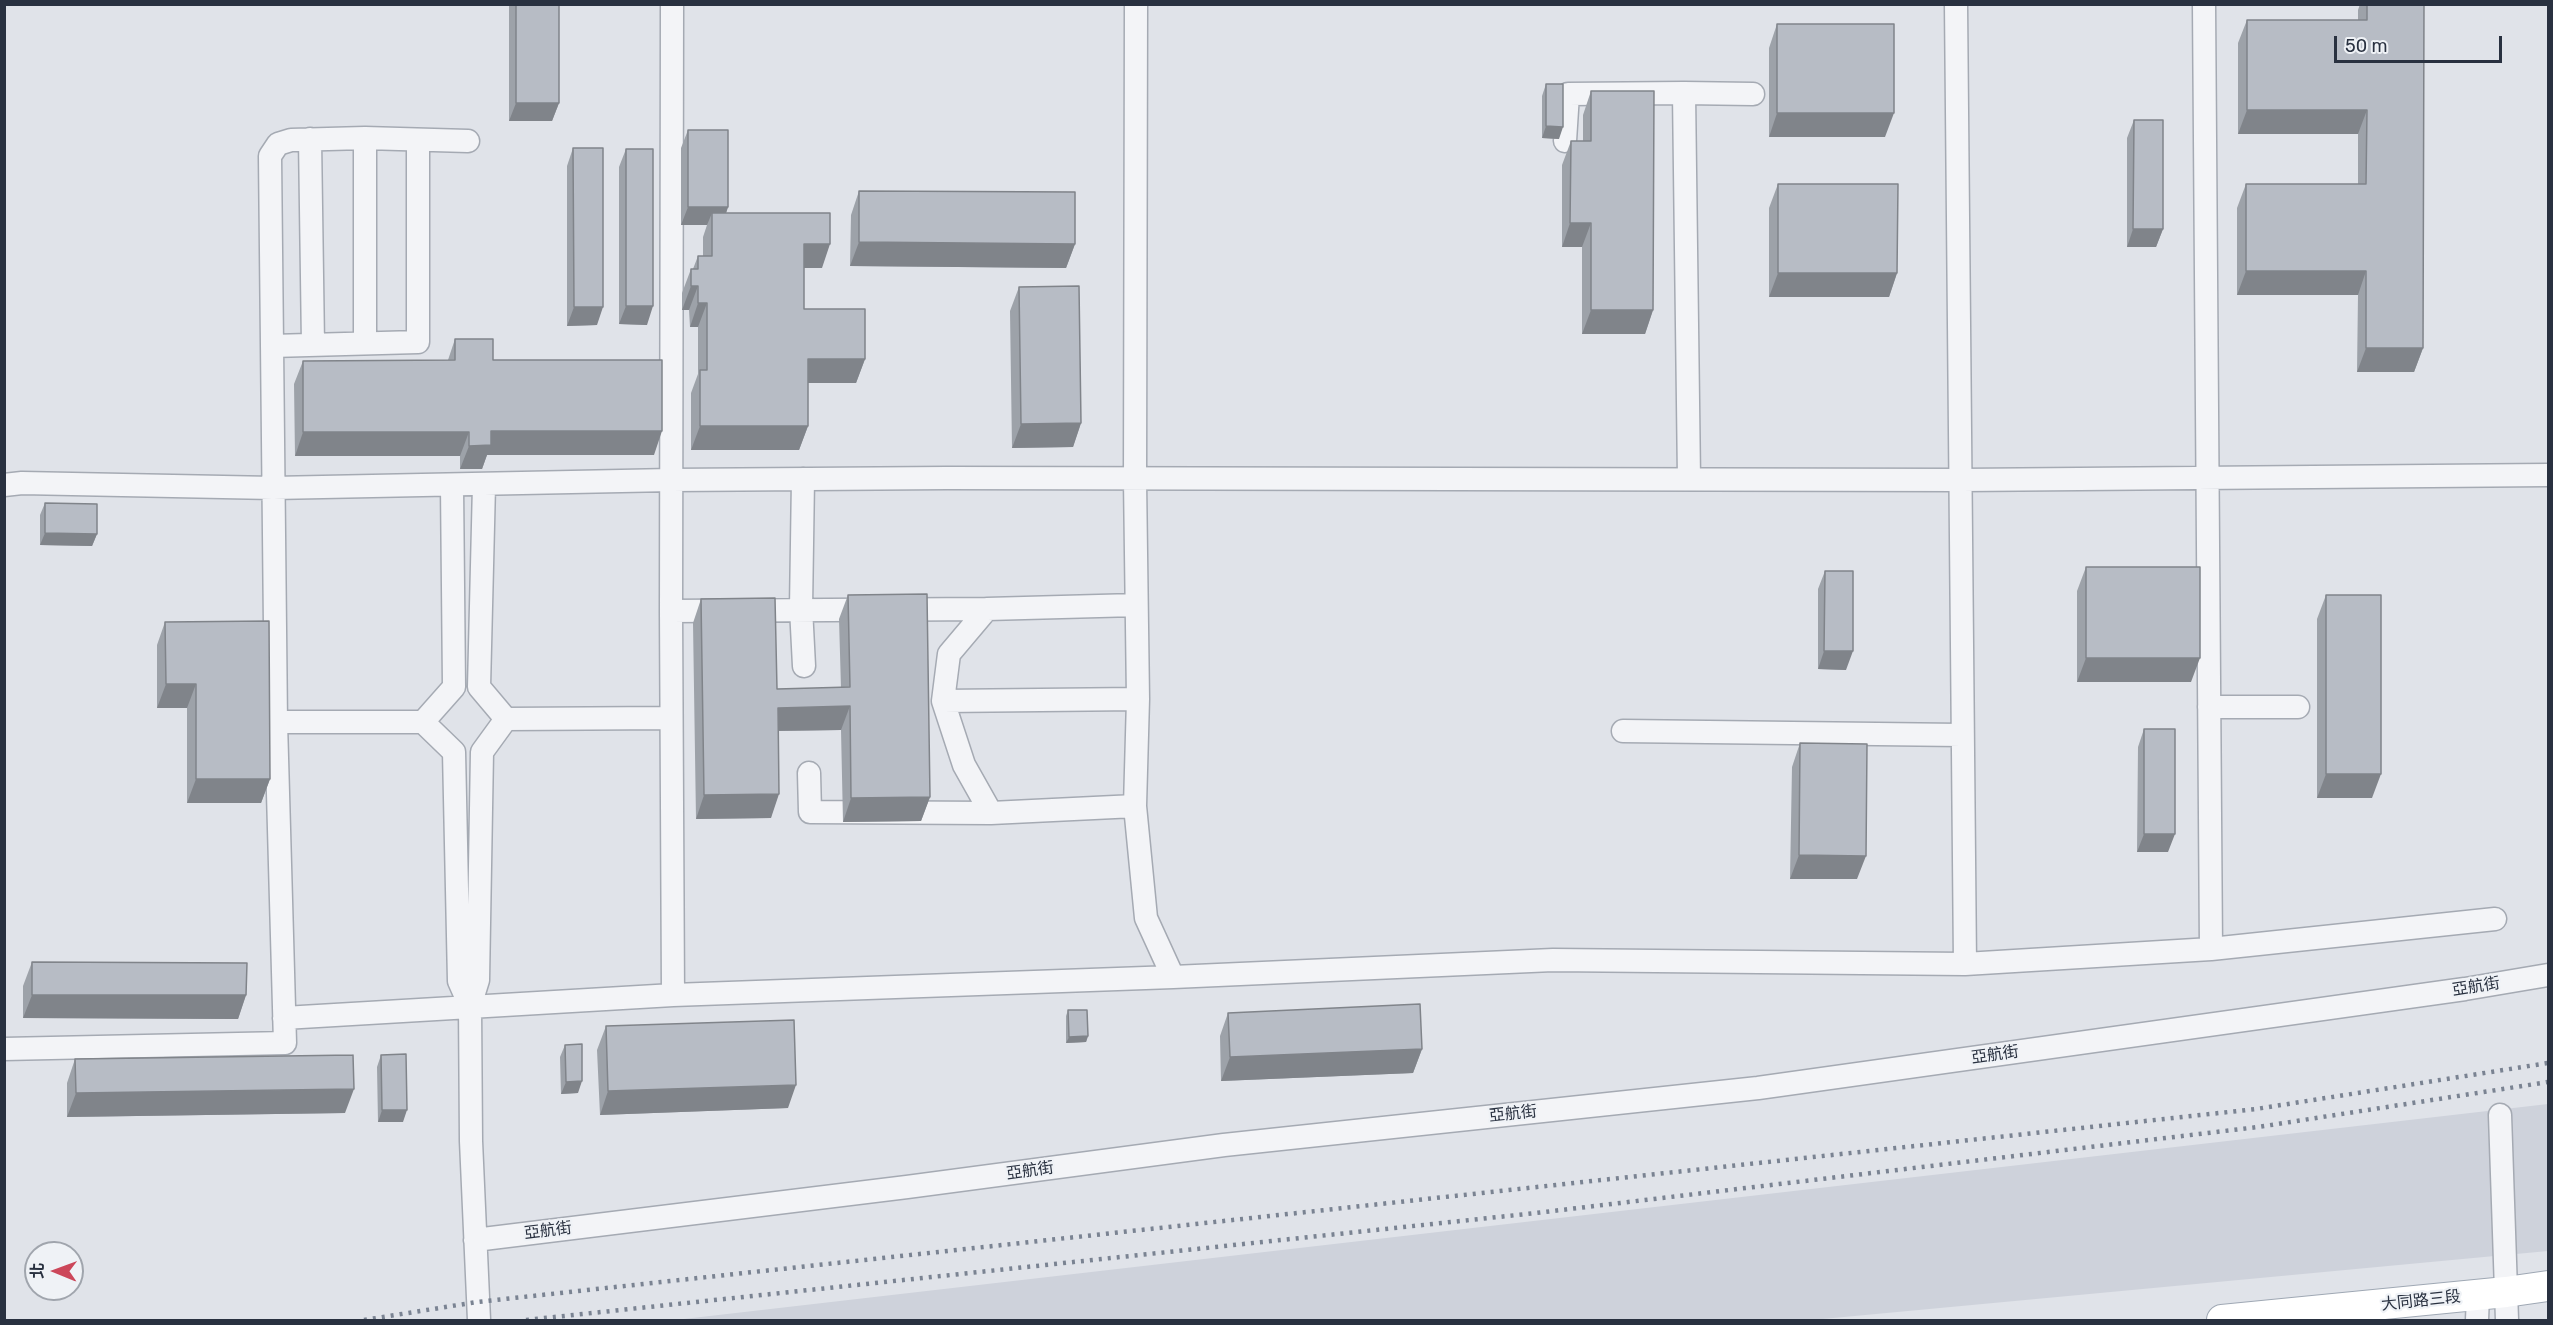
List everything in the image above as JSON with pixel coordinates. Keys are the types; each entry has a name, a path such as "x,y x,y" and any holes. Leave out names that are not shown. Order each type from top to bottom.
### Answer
{"main road":[{"name":"大同路三段","path":"2222,1320 2492,1307 2548,1286"}],"street":[{"path":"672,4 673,995"},
{"path":"1136,4 1135,480 1138,699 1135,806 1146,918 1173,977"},
{"path":"1956,4 1962,480 1961,735 1965,964"},
{"path":"2204,4 2211,949"},
{"path":"1684,93 1689,479"},
{"path":"1565,141 1568,94 1753,94"},
{"path":"365,138 365,343"},
{"path":"4,1049 285,1043 276,722 270,156 278,144 291,140 365,138 468,141"},
{"path":"310,139 313,345"},
{"path":"272,346 418,342 418,140"},
{"path":"4,485 22,483 273,488 671,480 1962,480 2548,475"},
{"path":"803,480 801,609 804,666"},
{"path":"484,485 479,687 506,719"},
{"path":"423,722 454,687 452,486"},
{"path":"671,611 987,609 1136,605"},
{"path":"987,609 950,654 943,701 964,765 991,813"},
{"path":"454,687 479,687"},
{"path":"943,701 1138,699"},
{"path":"2209,707 2298,707"},
{"path":"506,719 671,718"},
{"path":"479,1320 470,1006 478,980 482,752 506,719"},
{"path":"276,722 423,722 454,752 482,752"},
{"path":"1623,731 1961,735"},
{"path":"454,752 459,981 470,1006"},
{"path":"809,773 810,812 991,813 1135,806"},
{"path":"284,1018 673,995 1173,977 1553,960 1965,964 2211,949 2495,919"},
{"name":"亞航街","path":"475,1240 1235,1144 1758,1088 2465,989 2548,975"},
{"path":"2492,1307 2500,1115"}],"shaded area":[{"path":"2548,1104 2548,1251 1812,1320 675,1320"}],"building":[{"path":"516,4 559,4 559,103 516,103"},
{"path":"2367,4 2424,4 2423,348 2366,348 2366,271 2246,271 2246,184 2366,184 2367,110 2247,110 2247,20 2367,20"},
{"path":"1777,24 1894,24 1894,113 1777,113"},
{"path":"1546,84 1563,84 1563,127 1546,126"},
{"path":"1591,91 1654,91 1653,310 1591,310 1591,223 1570,223 1571,141 1591,141"},
{"path":"2134,120 2163,120 2163,229 2133,229"},
{"path":"688,130 728,130 728,207 688,207"},
{"path":"573,148 603,148 603,307 574,307"},
{"path":"626,149 653,149 653,306 626,306"},
{"path":"1778,184 1898,184 1897,273 1778,273"},
{"path":"859,191 1075,192 1075,244 859,242"},
{"path":"712,213 830,213 830,244 804,244 804,309 865,309 865,359 808,359 808,426 700,426 700,370 707,370 707,303 698,303 698,286 691,286 691,269 698,269 698,256 712,256"},
{"path":"1079,286 1081,423 1021,424 1019,287"},
{"path":"455,339 493,339 493,360 662,360 662,431 491,431 491,445 469,446 469,432 303,432 303,361 455,360"},
{"path":"45,503 97,504 97,534 45,533"},
{"path":"2086,567 2200,567 2200,658 2086,658"},
{"path":"1825,571 1853,571 1853,651 1824,651"},
{"path":"927,594 930,797 851,798 850,706 778,708 779,794 704,795 701,599 775,598 777,689 850,687 848,595"},
{"path":"2326,595 2381,595 2381,774 2326,774"},
{"path":"269,621 270,779 196,779 196,684 166,684 165,622"},
{"path":"2144,729 2175,729 2175,834 2144,834"},
{"path":"1800,743 1867,744 1866,856 1799,855"},
{"path":"32,962 247,963 246,995 32,995"},
{"path":"1420,1004 1422,1049 1230,1057 1228,1013"},
{"path":"1068,1010 1087,1010 1088,1036 1069,1037"},
{"path":"794,1020 796,1085 608,1091 606,1026"},
{"path":"582,1044 582,1081 566,1082 565,1045"},
{"path":"406,1054 407,1110 382,1110 381,1055"},
{"path":"353,1055 354,1089 76,1093 75,1059"}],"railway":[{"path":"364,1320 477,1302 2256,1109 2548,1063"},
{"path":"526,1320 1536,1213 2258,1127 2548,1082"}]}
